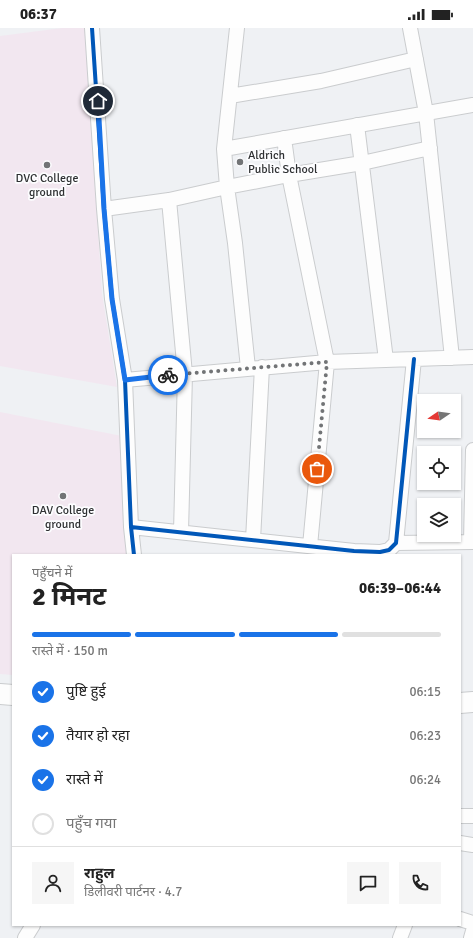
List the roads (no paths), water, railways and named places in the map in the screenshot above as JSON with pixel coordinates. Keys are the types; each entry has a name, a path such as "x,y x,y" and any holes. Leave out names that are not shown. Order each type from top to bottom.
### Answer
{"street":[{"path":"92,28 104,209 112,299 125,380 131,527 134,554"},
{"path":"237,28 224,149 226,187 235,243 248,368"},
{"path":"410,28 426,113 452,358"},
{"path":"230,96 321,81 416,59"},
{"path":"224,149 473,105"},
{"path":"358,125 386,360"},
{"path":"284,138 289,175 327,362 310,546"},
{"path":"104,209 169,200 226,187 362,163 430,148"},
{"path":"169,200 185,374 181,532"},
{"path":"125,380 327,362 473,357"},
{"path":"131,527 253,540 295,550 310,546 354,553 380,552 389,550 396,543 414,359"},
{"path":"253,540 262,367"},
{"path":"396,543 472,542 473,450"},
{"path":"0,694 12,695"},
{"path":"461,703 473,702"},
{"path":"461,816 473,816"},
{"path":"461,843 473,845"},
{"path":"461,920 473,924"},
{"path":"25,938 32,926"},
{"path":"400,938 405,926"},
{"path":"471,938 473,931"}],"place":[{"name":"Aldrich Public School","path":"240,162"},
{"name":"DVC College ground","path":"47,165"},
{"name":"DAV College ground","path":"63,496"}]}
